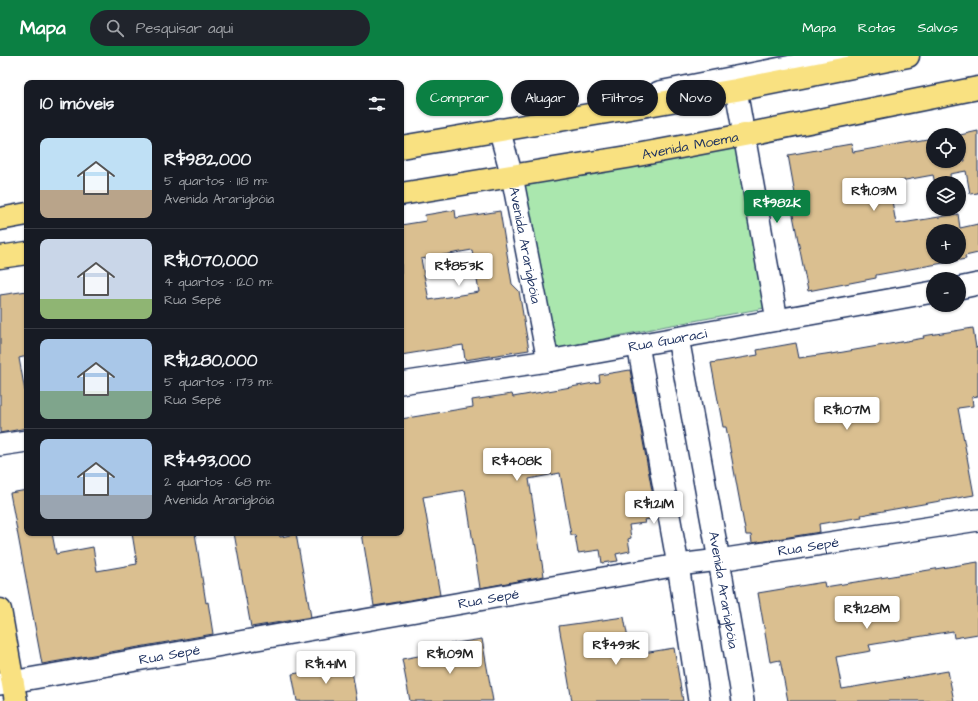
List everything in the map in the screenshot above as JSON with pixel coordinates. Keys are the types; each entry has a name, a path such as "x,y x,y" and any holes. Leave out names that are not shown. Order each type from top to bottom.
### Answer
{"main road":[{"path":"404,146 736,90 908,56"},
{"name":"Avenida Moema","path":"404,194 627,157 978,88"},
{"path":"0,219 24,215"},
{"path":"0,257 24,253"},
{"path":"0,610 10,689"}],"street":[{"path":"404,138 732,79 843,56"},
{"path":"736,90 777,320"},
{"name":"Avenida Ararigbóia","path":"499,130 512,176 548,361"},
{"path":"0,210 24,206"},
{"path":"966,287 978,284"},
{"name":"Rua Guaraci","path":"404,383 548,361 926,293"},
{"name":"Avenida Ararigbóia","path":"678,338 719,560 743,701"},
{"path":"638,345 678,564 699,701"},
{"path":"0,445 24,441"},
{"name":"Rua Sepé","path":"10,689 678,564 719,560 978,520"}],"green space":[{"path":"737,143 765,308 666,326 555,349 524,186"}],"building":[{"path":"978,131 978,193 970,194 966,171 950,174 950,176 933,175 889,183 896,224 946,216 958,216 959,224 926,224 926,264 938,264 876,275 876,278 808,291 789,195 795,194 788,155 851,144 853,152 926,139 926,168 966,168 966,134"},
{"path":"455,210 456,218 500,211 512,284 519,291 529,350 465,360 463,345 404,355 404,225 426,221 425,215","holes":["472,250 479,292 429,300 421,259"]},
{"path":"978,224 978,253 966,256 966,227"},
{"path":"24,291 24,357 19,358 24,386 24,429 0,433 0,295"},
{"path":"973,328 976,348 978,347 978,396 972,397 973,406 958,408 974,495 819,524 820,532 752,543 751,535 746,535 726,427 723,427 711,363 758,355 757,350 796,343 799,358 832,354"},
{"path":"630,370 657,518 644,520 645,523 629,525 631,538 628,539 630,551 616,554 618,561 602,563 600,550 578,553 575,535 571,535 560,473 529,479 544,576 480,588 465,490 423,497 440,595 374,606 362,536 404,536 404,418 473,407 472,400 512,394 513,397 600,382 599,375"},
{"path":"24,491 24,536 53,536 56,554 93,547 97,571 137,564 132,536 195,536 206,603 208,602 213,634 42,664 10,493"},
{"path":"235,536 296,536 311,617 251,627"},
{"path":"978,562 978,634 954,638 953,631 869,645 871,651 836,657 842,689 948,671 954,701 788,701 780,660 770,662 758,593 824,582 825,587"},
{"path":"624,617 631,655 674,648 683,701 572,701 559,626"},
{"path":"482,639 493,701 410,701 402,659 451,650 450,644"},
{"path":"351,665 357,701 297,701 292,674"}]}
